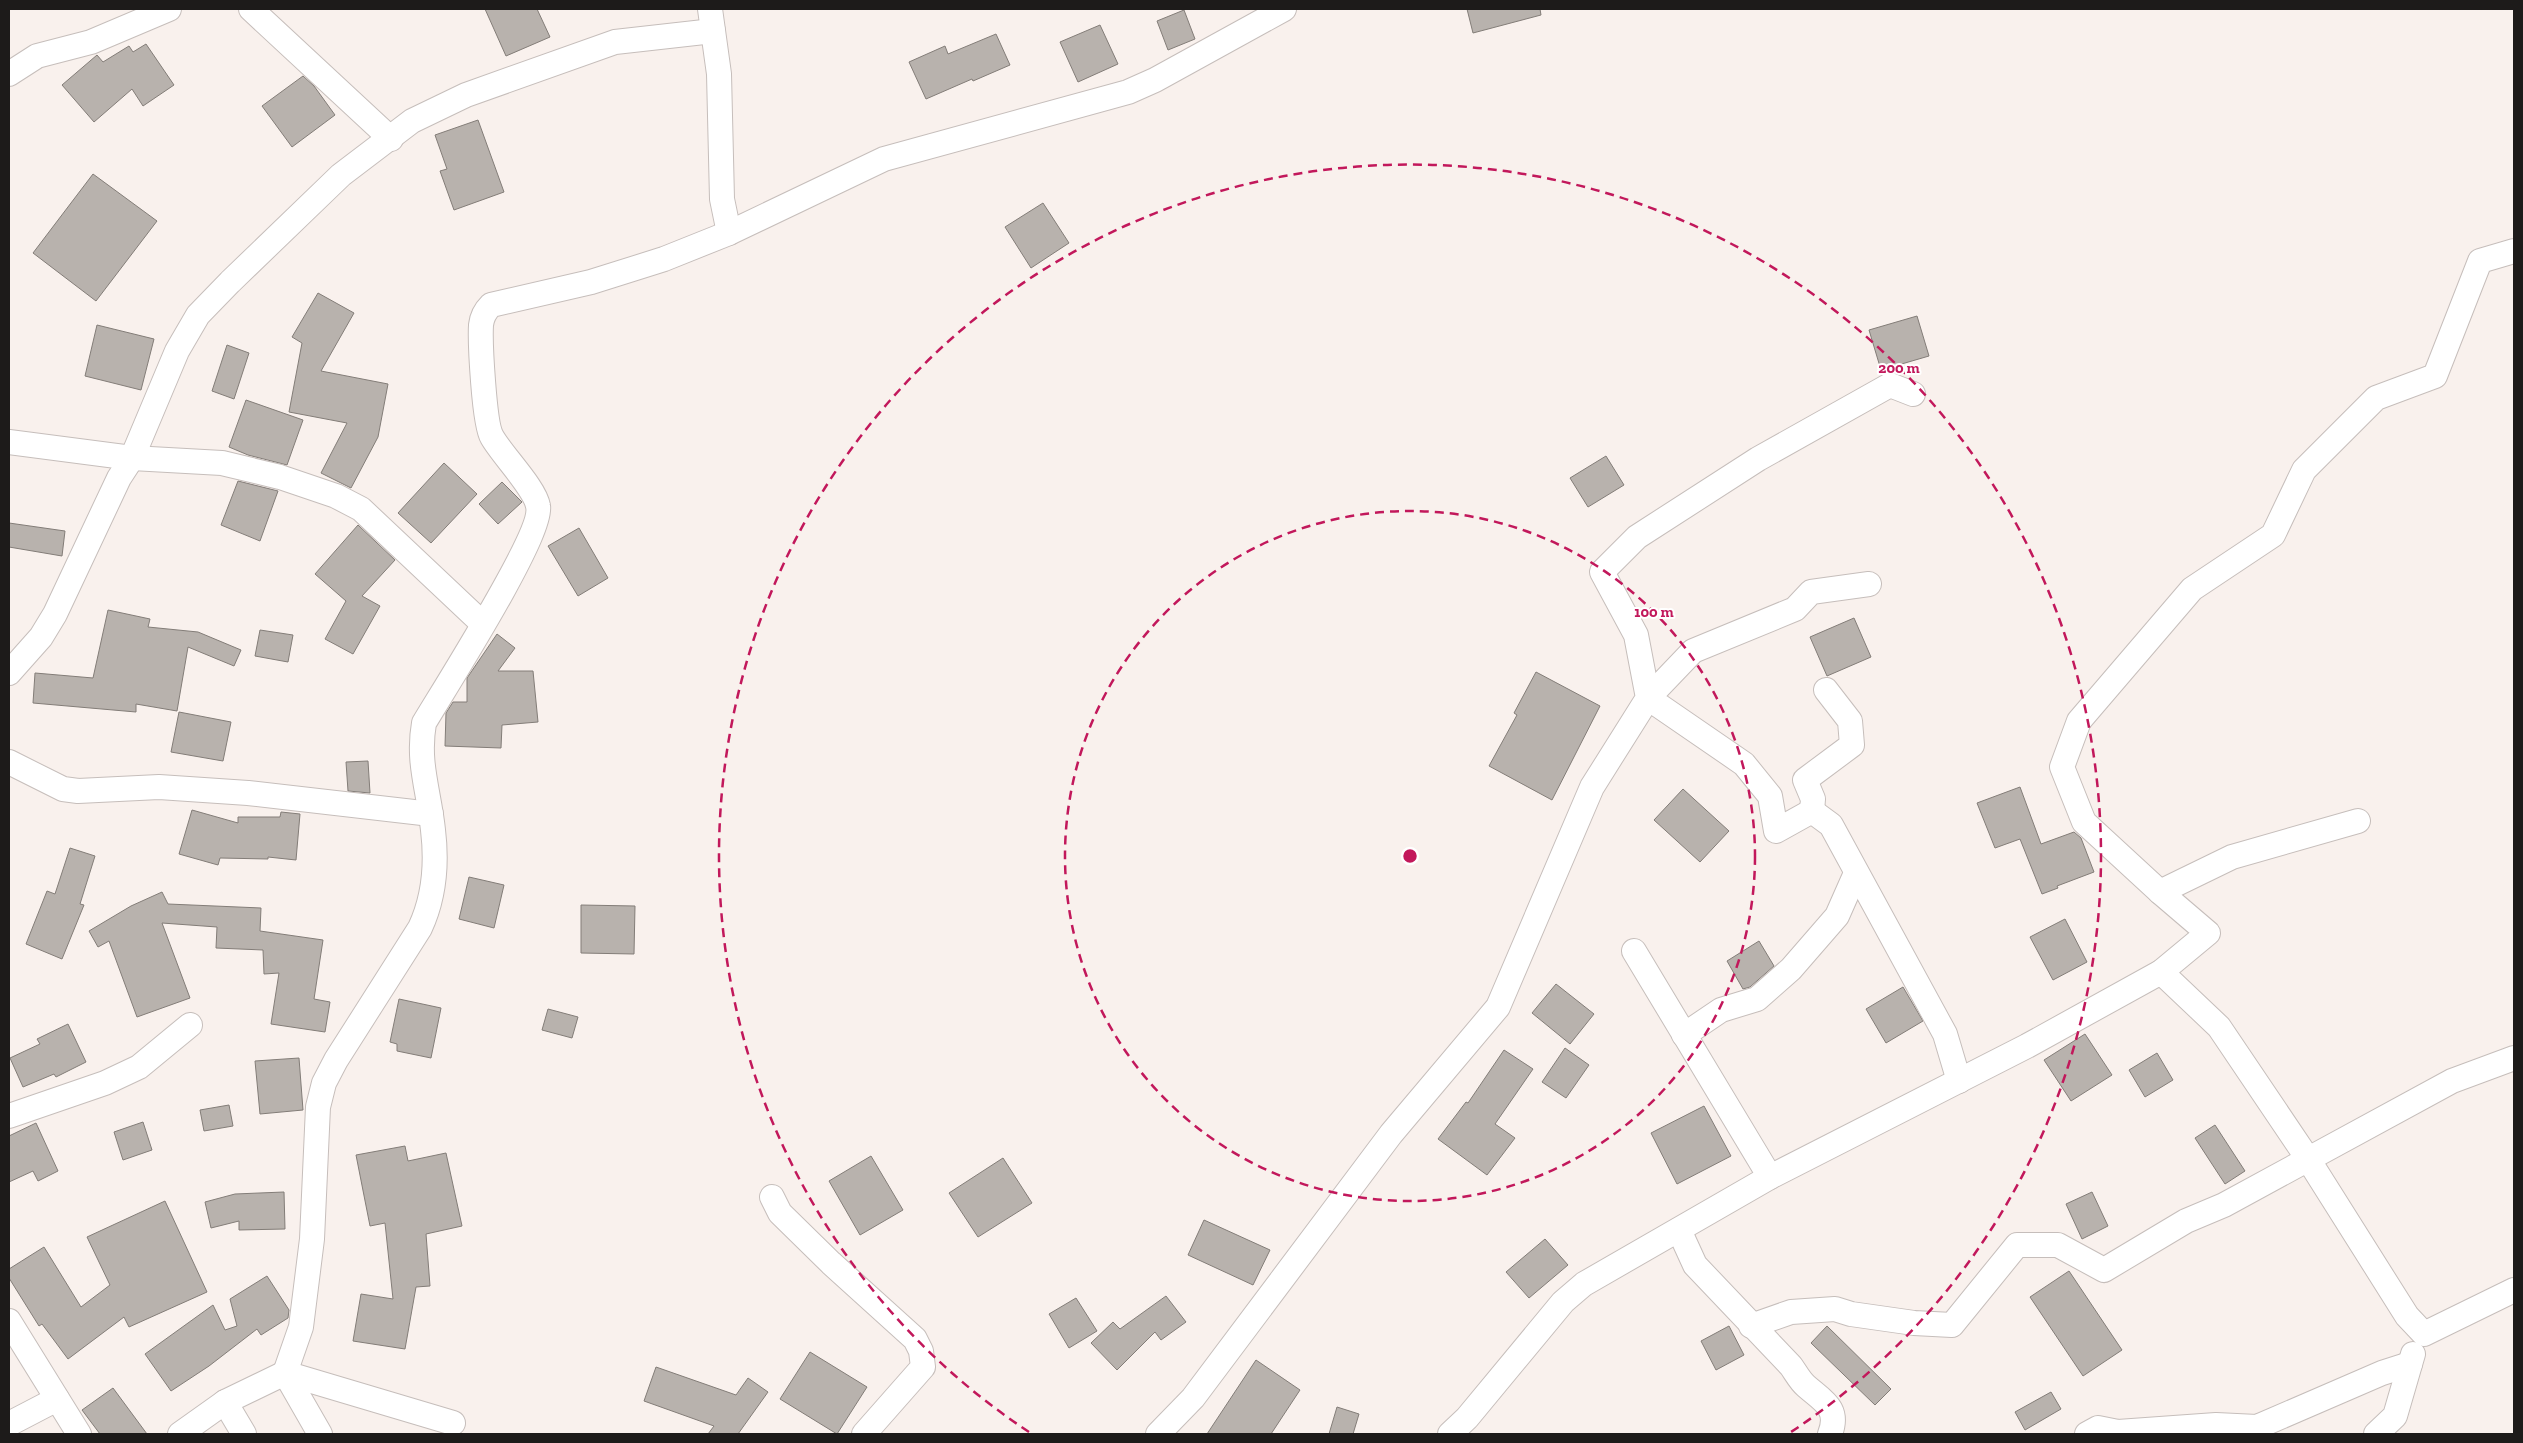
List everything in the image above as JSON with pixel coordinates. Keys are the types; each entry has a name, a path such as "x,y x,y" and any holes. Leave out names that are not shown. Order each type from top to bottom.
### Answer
{"street":[{"path":"9,74 37,56 91,42 169,9"},
{"path":"251,9 391,139"},
{"path":"320,1434 285,1373 301,1327 312,1239 318,1107 324,1083 336,1060 420,928 430,908 433,892 434,832 420,747 424,723 483,624 532,534 538,515 535,499 490,436 486,408 481,326 484,312 491,305 590,282 664,259 729,233 884,159 1128,92 1277,11"},
{"path":"9,673 41,636 55,614 119,478 132,458 176,351 198,315 341,175 391,139 412,121 466,95 615,42 712,20 718,74 722,200 729,233"},
{"path":"1450,1434 1467,1418 1563,1302 1584,1284 1770,1177 2027,1046 2161,972 2208,933 2084,822 2062,767 2078,721 2192,589 2272,535 2304,470 2376,398 2435,376 2480,261 2514,251"},
{"path":"1812,811 1776,831 1770,796 1744,764 1648,698 1636,635 1602,572 1637,537 1758,459 1890,385 1913,394"},
{"path":"9,442 132,458 222,464 280,477 336,496 361,509 483,624"},
{"path":"1158,1434 1193,1398 1391,1134 1498,1007 1592,787 1648,698 1693,651 1794,609 1811,592 1868,584"},
{"path":"1812,811 1812,799 1805,780 1852,745 1850,721 1826,690"},
{"path":"9,762 63,789 78,791 158,787 248,793 431,814"},
{"path":"1812,811 1830,825 1945,1034 1959,1081"},
{"path":"2160,892 2232,857 2358,821"},
{"path":"1684,1035 1720,1010 1757,1000 1791,969 1837,916 1856,873"},
{"path":"1634,951 1770,1177"},
{"path":"2161,972 2219,1027 2308,1159 2407,1316 2424,1334"},
{"path":"9,1116 105,1083 139,1067 190,1026"},
{"path":"1751,1326 1792,1312 1835,1309 1851,1314 1905,1322 1952,1325 2017,1245 2058,1245 2104,1270 2186,1221 2224,1205 2452,1081 2514,1058"},
{"path":"772,1197 780,1213 831,1263 915,1339 921,1351 923,1367 864,1434"},
{"path":"1679,1230 1695,1265 1722,1291 1751,1326 1792,1366 1804,1384 1828,1402 1835,1422 1830,1434"},
{"path":"2376,1434 2395,1416 2410,1364 2424,1334 2514,1290"},
{"path":"9,1322 79,1434"},
{"path":"2087,1434 2098,1428 2118,1432 2216,1425 2257,1427 2382,1373 2410,1364"},
{"path":"180,1434 225,1402 285,1373 452,1423"},
{"path":"9,1424 57,1400"},
{"path":"225,1402 244,1434"}],"building":[{"path":"485,9 537,9 550,37 506,56"},
{"path":"1467,9 1540,9 1541,15 1473,33"},
{"path":"1184,10 1195,39 1168,50 1157,21"},
{"path":"1100,25 1118,64 1078,82 1060,42"},
{"path":"996,34 1010,65 926,99 909,62 945,46 948,54"},
{"path":"146,44 174,85 143,106 132,89 94,122 62,85 97,55 103,62 129,46 133,52"},
{"path":"303,76 314,86 335,115 292,147 262,106"},
{"path":"478,120 504,192 454,210 440,171 447,169 435,135"},
{"path":"93,174 157,221 96,301 33,253"},
{"path":"1043,203 1069,243 1031,268 1005,227"},
{"path":"318,293 354,313 321,371 388,384 378,437 351,488 321,473 347,423 289,412 302,343 292,337"},
{"path":"1917,316 1929,356 1881,370 1869,330"},
{"path":"97,325 154,339 141,390 85,376"},
{"path":"227,345 249,353 234,399 212,391"},
{"path":"246,400 303,420 287,465 248,455 229,447"},
{"path":"1606,456 1624,485 1588,507 1570,478"},
{"path":"444,463 477,494 431,543 398,513"},
{"path":"238,481 278,491 260,541 221,525"},
{"path":"502,482 522,502 498,524 479,504"},
{"path":"9,523 65,531 62,556 9,547"},
{"path":"358,525 395,560 362,596 380,606 353,654 325,639 346,601 315,574"},
{"path":"579,528 608,578 578,596 548,546"},
{"path":"108,610 150,619 148,627 198,632 241,650 234,666 188,647 177,711 136,704 136,712 33,703 35,673 93,678"},
{"path":"1854,618 1871,657 1827,676 1810,637"},
{"path":"260,630 293,635 288,662 255,656"},
{"path":"497,634 515,648 498,671 533,671 538,722 502,725 501,748 445,746 446,713 453,702 467,702 467,678"},
{"path":"1536,672 1600,706 1552,800 1489,766 1517,715 1514,713"},
{"path":"179,712 231,722 223,761 171,752"},
{"path":"368,761 370,793 348,791 346,762"},
{"path":"2020,787 2041,844 2074,832 2081,838 2094,872 2057,886 2058,888 2042,894 2020,839 1995,848 1977,803"},
{"path":"1683,789 1729,831 1700,862 1654,820"},
{"path":"192,810 238,823 238,817 280,817 281,812 300,814 296,860 268,857 268,859 220,858 218,865 179,854"},
{"path":"70,848 95,856 80,904 84,905 62,959 26,944 47,891 55,894"},
{"path":"469,877 504,885 494,928 459,919"},
{"path":"162,892 168,904 261,908 260,931 323,940 314,999 330,1002 325,1032 271,1024 279,973 264,974 263,950 216,948 217,927 162,923 190,998 137,1017 109,941 98,947 89,931 131,906"},
{"path":"581,905 635,906 634,954 581,953"},
{"path":"2065,919 2087,962 2053,980 2030,937"},
{"path":"1759,941 1774,966 1750,987 1743,989 1727,961"},
{"path":"1556,984 1594,1014 1570,1044 1532,1013"},
{"path":"1903,987 1923,1021 1886,1043 1866,1009"},
{"path":"399,999 441,1008 431,1058 397,1051 397,1044 390,1042"},
{"path":"548,1009 578,1017 572,1038 542,1030"},
{"path":"68,1024 86,1062 56,1077 54,1074 23,1087 10,1058 40,1044 37,1039"},
{"path":"2085,1034 2112,1075 2071,1101 2044,1060"},
{"path":"1565,1048 1589,1065 1566,1098 1542,1082"},
{"path":"1504,1050 1533,1069 1495,1124 1515,1138 1487,1175 1438,1139 1466,1102 1468,1103"},
{"path":"2157,1053 2173,1080 2145,1097 2129,1070"},
{"path":"299,1058 303,1110 260,1114 255,1061"},
{"path":"229,1105 233,1126 204,1131 200,1110"},
{"path":"1704,1106 1731,1156 1677,1184 1651,1133"},
{"path":"143,1122 152,1150 123,1160 114,1132"},
{"path":"36,1123 58,1171 38,1181 33,1171 9,1182 9,1136"},
{"path":"2215,1125 2245,1171 2225,1184 2195,1138"},
{"path":"405,1146 408,1161 446,1153 462,1226 426,1234 430,1286 416,1287 405,1349 353,1341 361,1294 393,1299 385,1223 370,1226 356,1155"},
{"path":"871,1156 903,1210 860,1235 829,1181"},
{"path":"1003,1158 1032,1203 978,1237 949,1193"},
{"path":"284,1192 285,1229 239,1230 239,1221 211,1228 205,1202 235,1194"},
{"path":"2092,1192 2108,1226 2082,1239 2066,1204"},
{"path":"165,1201 207,1292 129,1327 124,1317 68,1359 42,1324 39,1326 9,1278 9,1269 44,1247 81,1307 110,1285 87,1237"},
{"path":"1204,1220 1270,1250 1253,1285 1188,1255"},
{"path":"1545,1239 1568,1265 1529,1298 1506,1272"},
{"path":"2069,1271 2122,1350 2083,1376 2030,1297"},
{"path":"267,1276 289,1310 288,1318 261,1335 257,1329 209,1366 171,1391 145,1354 213,1305 225,1330 237,1326 230,1299"},
{"path":"1166,1296 1186,1322 1161,1340 1155,1332 1117,1370 1091,1343 1113,1322 1120,1329"},
{"path":"1076,1298 1097,1331 1069,1348 1049,1314"},
{"path":"1729,1326 1744,1355 1716,1370 1701,1341"},
{"path":"1827,1326 1891,1389 1875,1405 1811,1343"},
{"path":"810,1352 867,1387 837,1434 780,1399"},
{"path":"1256,1360 1300,1390 1271,1434 1207,1434"},
{"path":"656,1367 736,1395 748,1378 768,1392 738,1434 708,1434 714,1426 644,1401"},
{"path":"113,1388 147,1434 100,1434 82,1410"},
{"path":"2051,1392 2061,1409 2025,1430 2015,1412"},
{"path":"1337,1407 1359,1414 1353,1434 1329,1434"}]}
